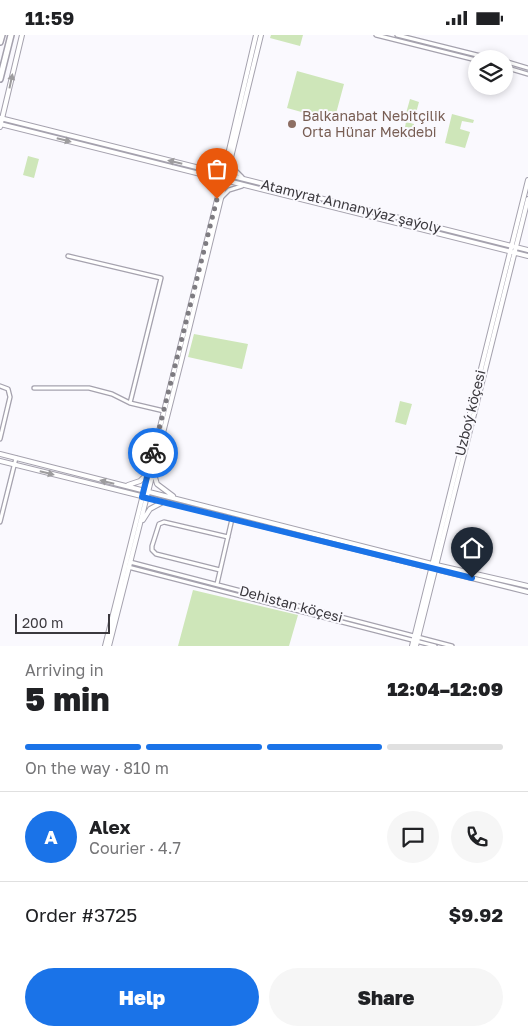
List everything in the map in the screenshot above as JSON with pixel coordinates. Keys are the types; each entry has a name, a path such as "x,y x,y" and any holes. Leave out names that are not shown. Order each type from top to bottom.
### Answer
{"highway":[{"path":"0,42 2,35"},
{"path":"0,79 11,35"}],"street":[{"path":"0,125 22,35"},
{"path":"146,492 222,197 223,173 256,35"},
{"path":"109,646 139,529 149,470 224,180 228,175 261,35"},
{"path":"376,35 468,58"},
{"path":"397,35 468,53"},
{"path":"513,63 528,67"},
{"path":"513,70 528,74"},
{"name":"Atamyrat Annanyýaz şaýoly","path":"1,119 528,250"},
{"name":"Atamyrat Annanyýaz şaýoly","path":"0,125 528,256"},
{"path":"203,169 219,163 227,156"},
{"path":"232,159 236,171 247,180"},
{"name":"Uzboý köçesi","path":"415,641 513,252 528,180"},
{"path":"222,197 229,190 245,186"},
{"name":"Uzboý köçesi","path":"514,247 528,199"},
{"path":"68,256 161,278 130,403"},
{"path":"0,387 8,389 10,392 0,439"},
{"path":"34,389 89,389 112,394 130,403 164,411"},
{"path":"0,454 528,592"},
{"path":"0,522 16,458"},
{"path":"0,461 232,519 528,586"},
{"path":"154,466 157,484 170,496 184,501"},
{"path":"124,486 140,481 149,470"},
{"path":"105,646 145,498"},
{"path":"139,529 150,509 158,503 166,503"},
{"path":"217,584 232,519"},
{"path":"220,570 156,554 152,547 159,524 164,522 228,537"},
{"name":"Dehistan köçesi","path":"130,562 217,584 415,641 452,646"},
{"name":"Dehistan köçesi","path":"128,567 435,646"}],"green space":[{"path":"271,35 303,35 300,46 270,38"},
{"path":"297,71 344,84 334,121 287,108"},
{"path":"410,99 419,102 414,120 405,117"},
{"path":"452,114 474,120 473,123 462,121 460,129 470,132 465,148 445,143"},
{"path":"406,122 414,124 410,139 403,138"},
{"path":"28,156 39,159 34,178 23,175"},
{"path":"194,334 248,344 242,369 188,357"},
{"path":"400,401 412,404 406,425 395,422"},
{"path":"193,590 298,615 289,646 178,646"}],"way so far":[{"path":"153,453 217,199"}],"place":[{"name":"Balkanabat Nebitçilik Orta Hünar Mekdebi","path":"292,124"}],"route":[{"path":"153,453 142,497 472,578"}]}
